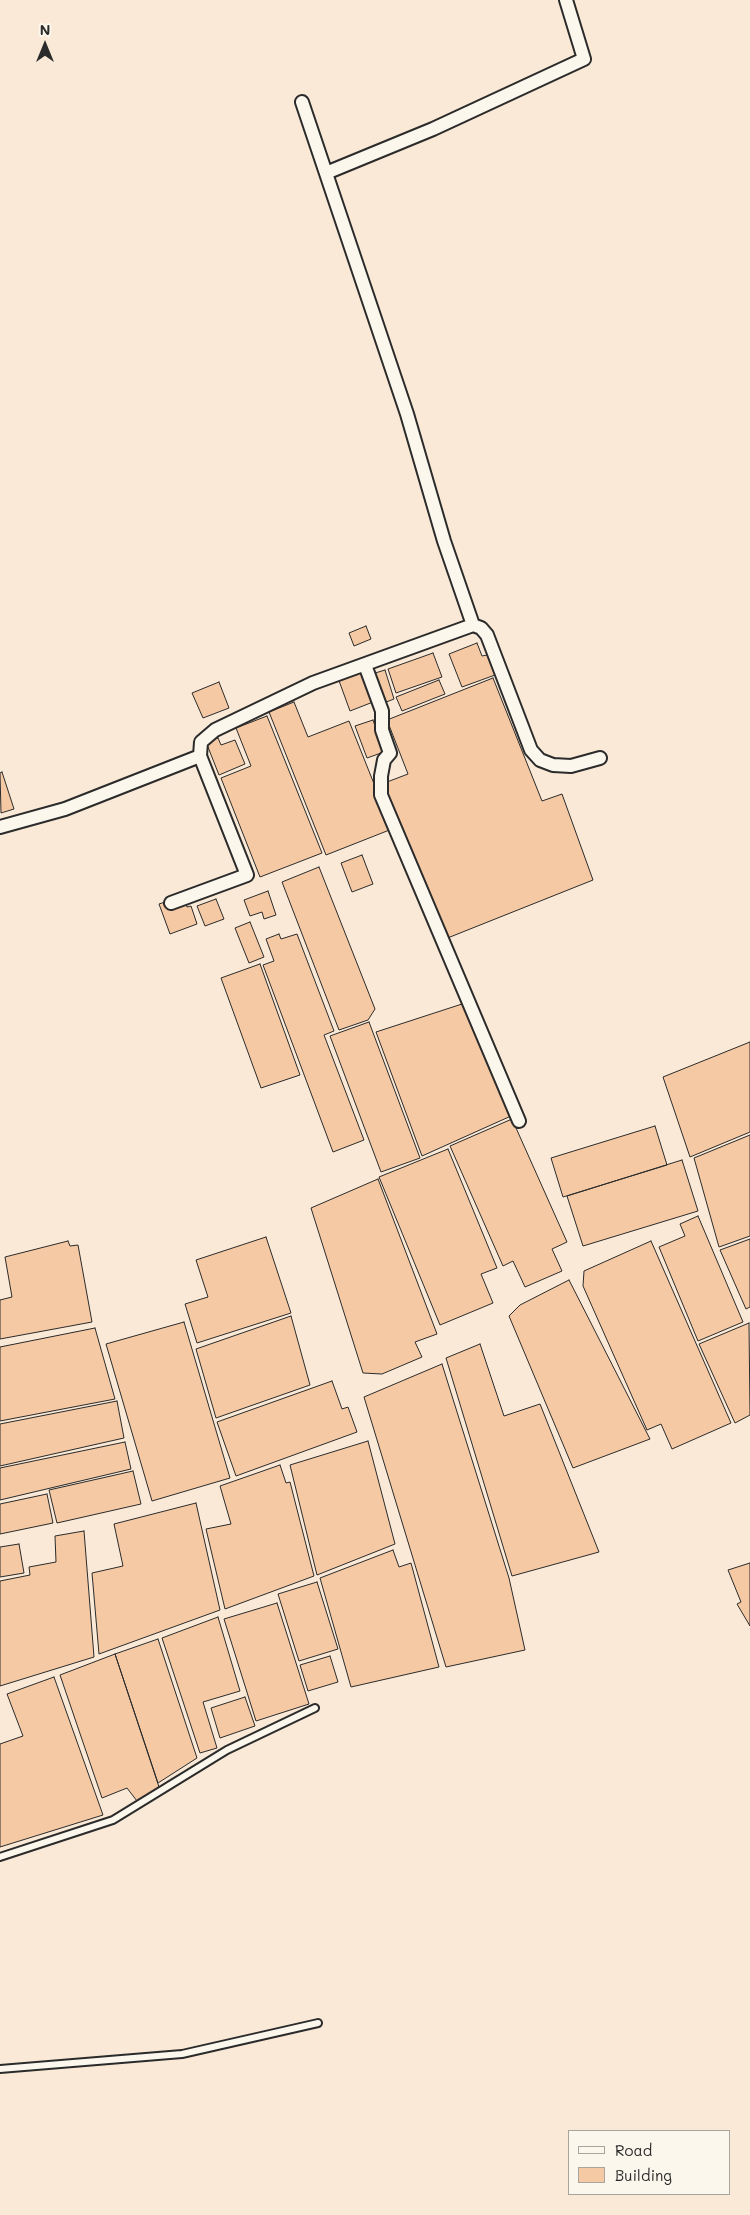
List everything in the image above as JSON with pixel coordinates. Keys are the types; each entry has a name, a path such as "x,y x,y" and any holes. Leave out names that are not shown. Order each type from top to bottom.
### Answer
{"street":[{"path":"326,174 433,129 584,58 566,0"},
{"path":"302,102 407,414 444,541 473,625"},
{"path":"171,903 247,875 200,756 201,742 215,730 313,683 473,625 481,628 487,635 531,750 540,760 553,765 571,766 600,758"},
{"path":"365,665 382,711 382,730 390,752 384,760 380,776 381,795 519,1121"},
{"path":"0,827 65,809 200,756"}],"lane":[{"path":"0,1857 114,1820 227,1750 315,1708"},
{"path":"0,2069 182,2054 318,2023"}],"building":[{"path":"366,626 371,639 354,646 349,633"},
{"path":"477,643 482,656 487,655 495,675 462,687 449,654"},
{"path":"433,653 442,677 396,693 388,669"},
{"path":"361,669 373,702 350,711 338,678"},
{"path":"385,670 394,699 381,704 372,674"},
{"path":"493,678 542,801 562,794 593,880 445,939 387,794 387,782 408,774 387,720"},
{"path":"439,680 445,694 402,711 396,697"},
{"path":"219,682 229,708 203,718 192,693"},
{"path":"294,702 308,737 349,721 392,829 326,855 269,712"},
{"path":"267,716 322,853 260,877 221,778 251,766 236,728"},
{"path":"373,720 384,752 367,758 355,726"},
{"path":"218,738 221,745 235,740 245,764 219,775 206,742"},
{"path":"2,772 14,809 1,813 0,773"},
{"path":"362,855 373,884 352,892 341,863"},
{"path":"319,867 375,1009 368,1020 339,1030 282,882"},
{"path":"268,891 276,915 264,919 262,912 250,916 244,900"},
{"path":"216,899 224,919 205,926 197,906"},
{"path":"168,901 186,903 187,907 191,906 197,924 170,934 159,904"},
{"path":"250,922 264,957 249,963 235,928"},
{"path":"279,934 281,939 297,934 334,1031 324,1035 364,1140 333,1152 263,965 274,961 266,939"},
{"path":"260,964 300,1075 261,1088 221,978"},
{"path":"462,1004 511,1116 422,1156 376,1032"},
{"path":"369,1022 420,1158 381,1172 330,1036"},
{"path":"750,1042 750,1132 690,1157 663,1077"},
{"path":"512,1119 567,1242 552,1249 562,1271 525,1287 513,1261 503,1266 450,1146"},
{"path":"655,1126 667,1165 563,1197 551,1158"},
{"path":"750,1135 750,1236 719,1247 694,1158"},
{"path":"448,1149 497,1268 481,1274 493,1303 440,1325 379,1177"},
{"path":"682,1160 698,1211 583,1246 567,1196"},
{"path":"378,1179 437,1334 415,1342 422,1357 382,1374 363,1373 311,1208"},
{"path":"698,1216 743,1322 698,1341 659,1247 685,1236 680,1224"},
{"path":"266,1237 291,1313 197,1343 185,1304 208,1297 196,1260"},
{"path":"750,1239 750,1307 746,1309 720,1250"},
{"path":"68,1241 70,1246 78,1245 92,1322 0,1339 0,1300 12,1297 5,1257"},
{"path":"651,1241 731,1423 672,1449 661,1424 647,1430 583,1286 584,1271"},
{"path":"569,1280 650,1439 573,1468 509,1316 520,1305"},
{"path":"291,1316 310,1385 216,1418 196,1349"},
{"path":"184,1322 230,1478 152,1501 106,1344"},
{"path":"749,1323 750,1415 735,1423 699,1344"},
{"path":"95,1328 115,1399 0,1421 0,1347"},
{"path":"480,1344 504,1416 540,1404 599,1552 512,1576 446,1358"},
{"path":"442,1364 509,1578 525,1650 446,1667 364,1397"},
{"path":"332,1381 342,1409 348,1407 357,1432 236,1476 217,1422"},
{"path":"117,1401 124,1438 0,1466 0,1424"},
{"path":"368,1441 395,1544 317,1575 290,1465"},
{"path":"125,1442 131,1469 0,1500 0,1468"},
{"path":"280,1465 286,1483 290,1482 314,1576 225,1609 206,1529 231,1524 220,1486"},
{"path":"133,1471 141,1504 57,1523 49,1490"},
{"path":"47,1494 53,1523 0,1534 0,1504"},
{"path":"196,1503 220,1610 99,1654 92,1573 123,1566 114,1524"},
{"path":"84,1531 94,1657 0,1686 0,1581 30,1575 29,1567 56,1562 55,1536"},
{"path":"19,1544 24,1573 0,1577 0,1547"},
{"path":"393,1550 399,1567 411,1563 439,1667 351,1687 320,1578"},
{"path":"750,1563 750,1626 737,1604 741,1602 728,1570"},
{"path":"317,1582 338,1649 299,1661 278,1594"},
{"path":"277,1603 309,1704 256,1721 224,1619"},
{"path":"218,1617 240,1691 203,1702 217,1748 200,1753 162,1638"},
{"path":"158,1639 197,1758 158,1783 115,1654"},
{"path":"115,1654 159,1787 137,1801 127,1788 102,1798 60,1675"},
{"path":"330,1656 338,1682 308,1691 300,1665"},
{"path":"54,1677 103,1815 0,1847 0,1744 23,1736 7,1694"},
{"path":"245,1697 255,1726 220,1738 211,1708"}]}
